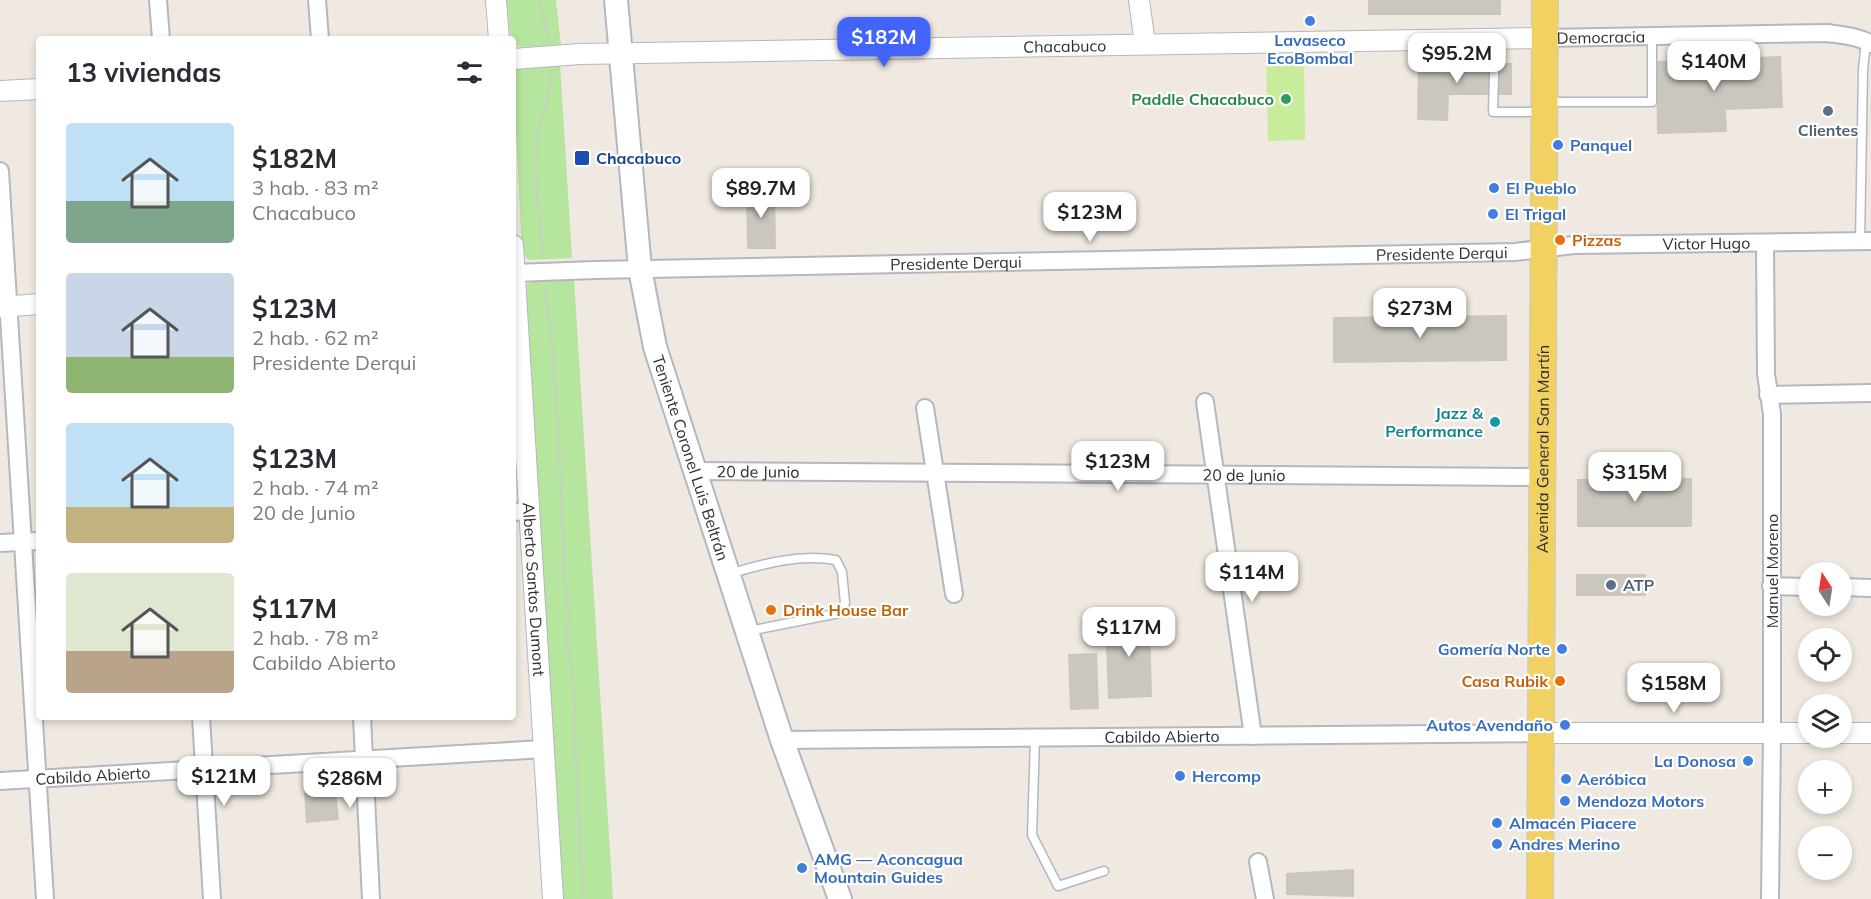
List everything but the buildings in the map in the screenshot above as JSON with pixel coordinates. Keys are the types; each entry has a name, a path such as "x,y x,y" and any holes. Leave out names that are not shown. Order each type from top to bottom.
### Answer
{"main road":[{"name":"Teniente Coronel Luis Beltrán","path":"616,0 640,269 655,347 782,740 840,899"},
{"name":"Avenida General San Martín","path":"1540,899 1545,0"}],"street":[{"path":"158,0 161,36"},
{"path":"318,0 320,36"},
{"path":"496,0 499,36"},
{"path":"1139,0 1146,44"},
{"name":"Democracia","path":"1545,38 1827,33 1869,42"},
{"name":"Chacabuco","path":"516,59 621,54 1545,38"},
{"path":"0,91 36,89"},
{"path":"0,171 4,307 31,541 36,711"},
{"name":"Victor Hugo","path":"1543,249 1574,245 1866,242"},
{"name":"Manuel Moreno","path":"1765,243 1766,374 1772,414 1770,899"},
{"name":"Presidente Derqui","path":"516,273 1503,252 1543,249"},
{"path":"4,307 36,304"},
{"name":"Alberto Santos Dumont","path":"516,341 521,511 544,748 553,899"},
{"path":"1768,395 1871,393"},
{"path":"1205,402 1253,736"},
{"path":"925,408 954,594"},
{"name":"20 de Junio","path":"694,471 1542,477"},
{"path":"0,543 31,541"},
{"path":"1771,586 1798,587"},
{"path":"1852,587 1871,588"},
{"path":"36,720 45,899"},
{"path":"201,720 212,899"},
{"path":"362,720 371,899"},
{"path":"1540,733 1798,733"},
{"name":"Cabildo Abierto","path":"782,740 1540,733"},
{"path":"1852,733 1871,733"},
{"name":"Cabildo Abierto","path":"0,782 544,748"},
{"path":"1258,862 1265,899"}],"lane":[{"path":"1495,38 1493,112 1652,102 1652,37"},
{"path":"1866,242 1863,70 1869,42"},
{"path":"729,574 773,562 822,557 836,560 842,572 845,603 839,613 748,632"},
{"path":"1035,738 1032,835 1058,886 1104,871"}],"path":[{"path":"539,0 549,33 551,88 538,136 537,169 543,272 551,331 559,444 565,583 569,612 566,639 575,696 574,720 583,899"}],"green space":[{"path":"507,0 556,0 561,45 522,47 516,45 516,36 510,36"},
{"name":"Paddle Chacabuco","path":"1304,58 1305,140 1268,141 1266,59"},
{"path":"560,64 572,258 529,260 522,253 516,132 516,69"},
{"path":"574,279 613,899 562,899 525,286 532,281"}],"place":[{"name":"Lavaseco EcoBombal","path":"1310,21"},
{"name":"Paddle Chacabuco","path":"1286,99"},
{"name":"Clientes","path":"1828,111"},
{"name":"Panquel","path":"1558,145"},
{"name":"Chacabuco","path":"582,158"},
{"name":"El Pueblo","path":"1494,188"},
{"name":"El Trigal","path":"1493,214"},
{"name":"Pizzas","path":"1560,240"},
{"name":"Jazz & Performance","path":"1495,422"},
{"name":"ATP","path":"1611,585"},
{"name":"Drink House Bar","path":"771,610"},
{"name":"Gomería Norte","path":"1562,649"},
{"name":"Casa Rubik","path":"1560,681"},
{"name":"Autos Avendaño","path":"1565,725"},
{"name":"La Donosa","path":"1748,761"},
{"name":"Hercomp","path":"1180,776"},
{"name":"Aeróbica","path":"1566,779"},
{"name":"Mendoza Motors","path":"1565,801"},
{"name":"Almacén Piacere","path":"1497,823"},
{"name":"Andres Merino","path":"1497,844"},
{"name":"AMG — Aconcagua Mountain Guides","path":"802,868"}]}
